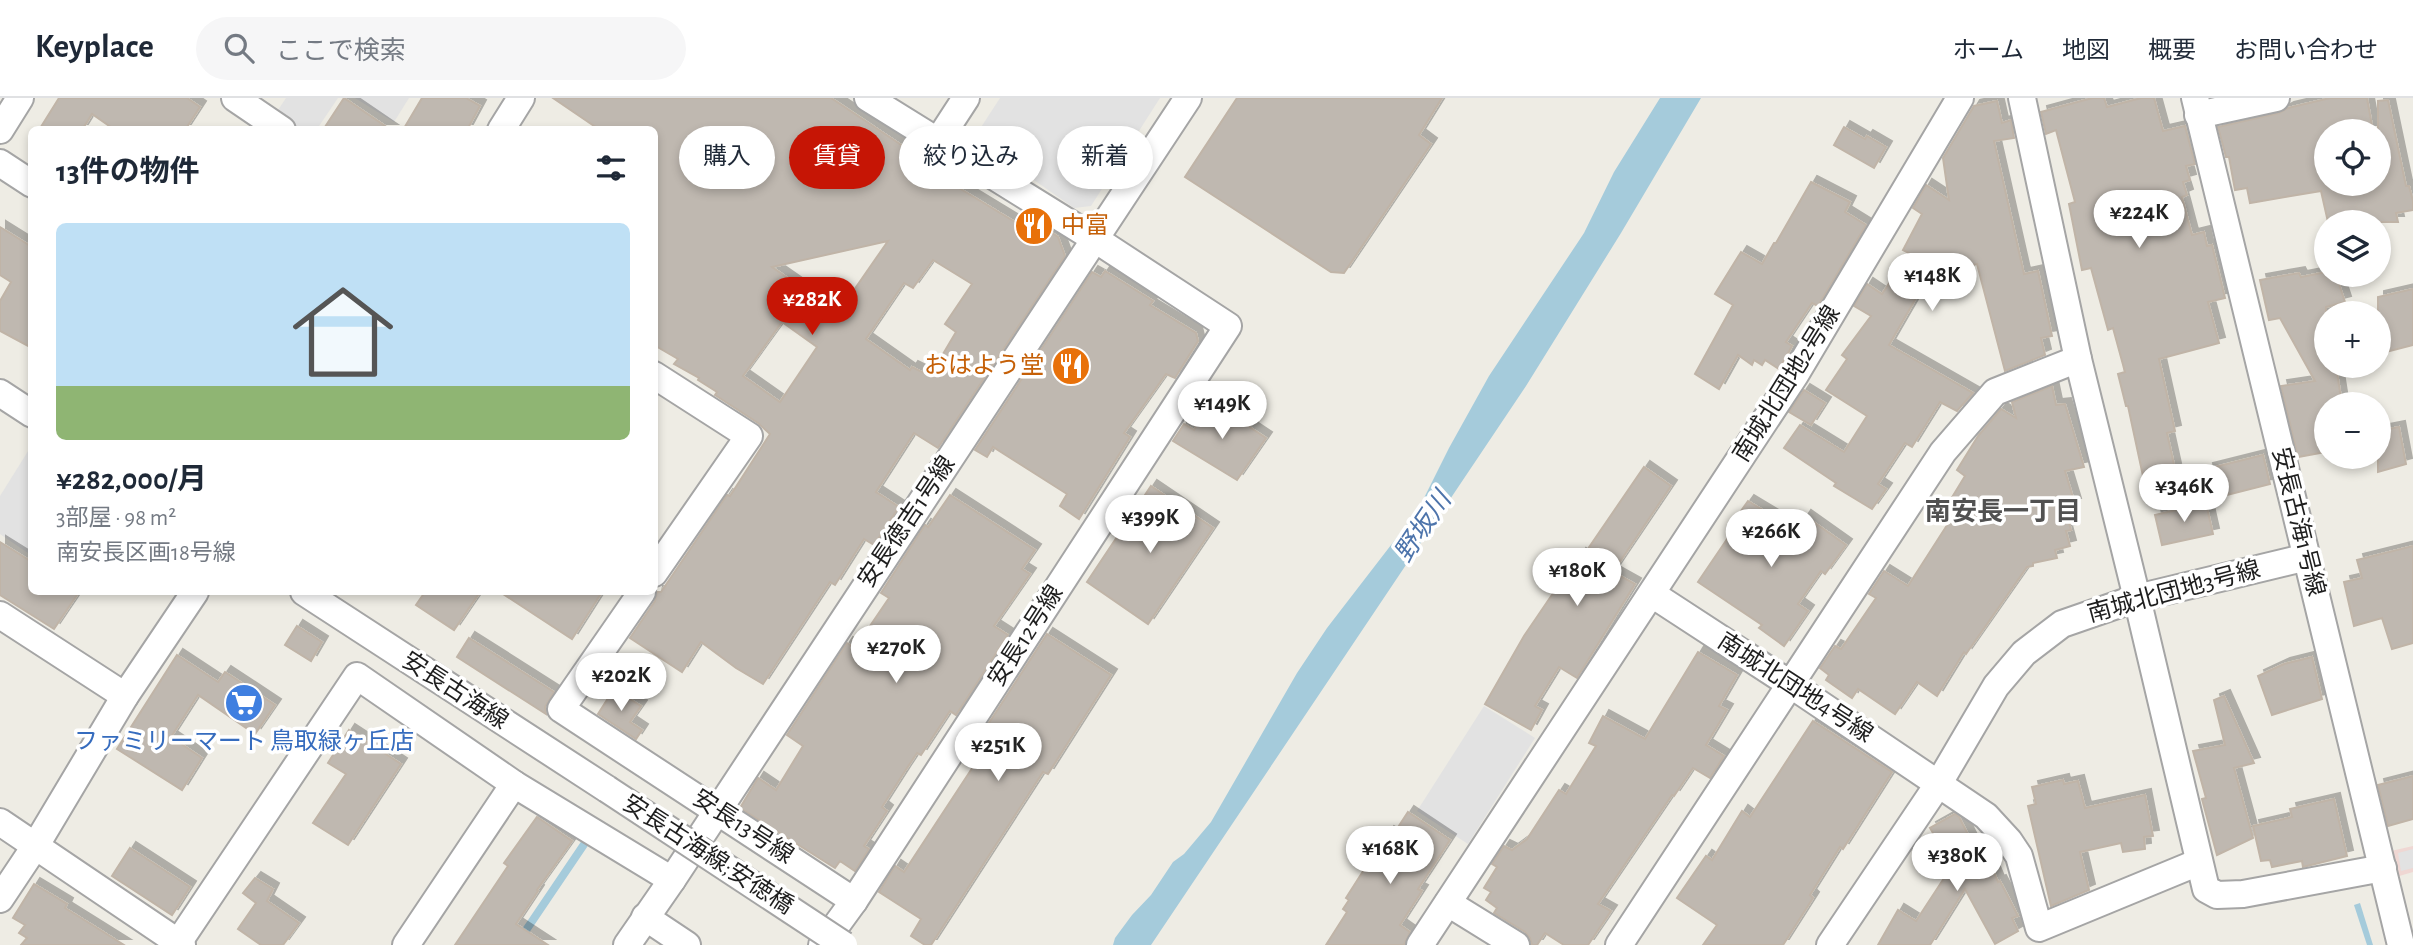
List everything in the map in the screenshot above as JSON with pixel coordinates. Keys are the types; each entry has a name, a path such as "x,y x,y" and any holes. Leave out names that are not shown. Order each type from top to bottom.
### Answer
{"street":[{"path":"0,130 20,98"},
{"path":"235,98 276,126"},
{"path":"504,126 522,98"},
{"path":"868,98 914,126"},
{"path":"948,126 966,98"},
{"name":"安長徳吉1号線","path":"626,945 672,880 1188,98"},
{"name":"南城北団地2号線","path":"1420,945 1795,375 1959,98"},
{"path":"2022,98 2078,359 2206,889 2217,895 2228,896 2383,868"},
{"path":"2196,106 2276,98"},
{"name":"安長古海1号線","path":"2196,106 2401,945"},
{"path":"0,163 28,181"},
{"path":"1015,189 1095,239"},
{"name":"安長12号線","path":"822,945 854,901 1228,326 1095,239"},
{"path":"1619,945 1943,452 1995,392 2078,359"},
{"path":"658,377 749,436 658,567"},
{"path":"0,393 28,411"},
{"name":"南城北団地3号線","path":"1830,945 1939,783 1996,686 2024,653 2062,624 2137,598 2306,557"},
{"name":"南城北団地4号線","path":"1652,594 1986,816 2019,856 2039,928 2199,862"},
{"path":"0,900 125,696 193,595"},
{"name":"安長古海線","path":"309,595 607,789"},
{"name":"安長13号線","path":"640,595 561,709 854,901"},
{"path":"0,615 125,696"},
{"path":"0,822 180,944 381,643"},
{"path":"357,676 513,784 672,880"},
{"path":"406,945 513,784"},
{"name":"安長古海線;安徳橋","path":"607,789 844,945"},
{"path":"1448,903 1516,945"},
{"path":"645,917 687,945"}],"shaded area":[{"path":"286,98 338,98 319,126 296,126 276,113"},
{"path":"355,98 409,98 394,122"},
{"path":"1000,98 1160,98 1142,126 1057,126 1057,189 1102,189 1091,206 1074,208 1043,186 1043,126 982,126"},
{"path":"28,451 28,553 0,534 0,496"},
{"path":"1484,706 1535,738 1468,844 1417,811"},
{"path":"2413,846 2413,872 2396,877 2391,851"},
{"path":"2413,849 2413,868 2401,871 2398,853"}],"water":[{"name":"野坂川","path":"1660,98 1701,98 1526,386 1151,945 1113,945 1115,938 1151,895 1173,862 1184,854 1211,822 1297,673 1327,628 1418,510 1489,376 1584,233 1614,172"},
{"path":"2360,903 2373,945 2367,945 2354,905"}],"building":[{"path":"59,98 187,98 200,107 188,126 109,126 92,114 84,126 42,126"},
{"path":"344,98 385,126 326,126"},
{"path":"422,98 466,98 480,106 469,126 405,126"},
{"path":"553,98 831,98 873,126 789,126 789,189 885,189 885,134 899,144 899,189 961,189 1015,222 1021,213 1058,237 1065,256 938,448 914,433 876,492 899,507 874,545 864,539 835,585 830,582 763,684 701,642 682,672 630,638 655,601 658,592 661,592 727,495 730,496 770,434 715,395 717,392 698,380 699,378 674,364 678,359 658,347 658,126 594,126","holes":["888,241 838,313 772,267","933,260 972,284 945,324 956,332 930,376 912,367 910,370 866,339 904,283 913,288","782,322 817,347 780,402 743,376"]},
{"path":"1237,98 1442,98 1419,135 1431,144 1344,273 1331,272 1185,177"},
{"path":"2092,98 2104,98 2107,107 2141,98 2154,98 2163,131 2185,126 2195,164 2186,166 2190,180 2183,182 2187,195 2182,197 2192,235 2204,232 2207,246 2212,245 2225,298 2208,302 2219,343 2159,359 2175,431 2167,433 2175,469 2143,476 2118,374 2125,372 2113,328 2108,330 2091,268 2082,270 2069,204 2075,202 2056,130 2046,134 2041,112"},
{"path":"2330,98 2367,98 2371,119 2314,119 2314,192 2250,203 2247,188 2235,190 2229,157 2226,157 2218,127 2279,113 2288,108"},
{"path":"2388,100 2413,210 2396,213 2398,222 2391,222 2391,210 2325,210 2322,196 2391,196 2391,119 2378,119 2378,101"},
{"path":"1997,101 2002,123 2011,120 2014,138 1994,141 2024,274 2038,271 2052,336 2041,338 2045,355 2005,371 1977,264 1937,274 1924,296 1919,293 1889,345 1973,393 1957,411 1940,402 1912,447 1905,443 1878,484 1886,489 1872,509 1834,486 1836,483 1784,448 1800,425 1844,452 1867,416 1826,390 1847,359 1842,355 1871,316 1854,306 1867,284 1882,294 1909,253 1903,250 1922,214 1913,208 1926,185 1949,200 1943,158 1974,106"},
{"path":"1844,127 1886,147 1874,168 1834,145"},
{"path":"1811,182 1850,202 1845,212 1866,225 1818,306 1812,303 1786,342 1792,346 1779,369 1765,360 1762,365 1754,360 1752,365 1738,355 1719,389 1695,374 1733,305 1715,294 1741,252 1762,264"},
{"path":"0,227 28,244 28,346 0,331 0,301 11,282 0,275"},
{"path":"1105,271 1153,301 1150,305 1196,333 1198,341 1175,378 1166,374 1124,433 1130,437 1079,519 1060,506 1067,494 993,447 987,457 975,450 1092,272 1101,277"},
{"path":"2299,273 2301,277 2314,274 2314,287 2340,287 2345,301 2314,301 2314,378 2338,378 2340,392 2314,392 2314,454 2298,457 2281,386 2315,381 2280,318 2269,320 2260,280"},
{"path":"2413,289 2413,345 2391,351 2391,301 2378,301 2378,297"},
{"path":"2052,386 2056,405 2065,404 2084,467 2065,471 2075,504 2065,507 2071,530 2066,531 2070,546 2055,550 2057,558 2033,563 2033,566 2027,567 1966,654 1964,652 1937,696 1917,682 1895,714 1858,689 1852,698 1826,680 1829,675 1820,668 1835,646 1841,649 1876,598 1869,594 1884,571 1908,586 1960,505 1951,499 1965,476 1957,470 1978,436 2001,409 2016,418 2012,402"},
{"path":"1804,390 1825,403 1811,425 1789,412"},
{"path":"1212,402 1266,438 1237,480 1173,441 1184,424 1194,430"},
{"path":"2399,427 2406,464 2391,468 2391,429"},
{"path":"2263,455 2270,484 2215,498 2207,469"},
{"path":"1644,467 1671,486 1613,572 1635,584 1577,678 1559,667 1535,706 1542,710 1531,730 1485,704 1524,636"},
{"path":"1151,486 1213,528 1148,624 1087,582"},
{"path":"950,495 1035,550 1022,569 1030,574 994,626 1008,635 956,715 950,711 921,755 917,753 905,771 882,807 887,811 864,846 869,849 855,871 840,861 835,868 740,808 758,778 776,790 803,746 787,735 847,643 855,648 889,598 881,593 925,525 928,527"},
{"path":"1748,501 1796,530 1805,516 1846,545 1825,574 1821,571 1798,604 1808,611 1784,646 1759,628 1762,625 1698,582 1740,520 1736,518"},
{"path":"2206,503 2213,534 2162,545 2155,515"},
{"path":"0,542 28,560 28,595 77,595 54,629 0,595"},
{"path":"2413,546 2413,643 2392,649 2382,618 2354,626 2344,582 2362,578 2357,560"},
{"path":"423,595 478,595 454,630 416,605"},
{"path":"505,595 600,595 572,639"},
{"path":"297,626 322,642 311,661 285,645"},
{"path":"1047,634 1111,675 1048,774 1043,772 931,945 925,945 911,936 921,919 879,892 895,866 904,872 992,738 983,732"},
{"path":"469,638 554,692 545,707 546,714 457,657"},
{"path":"1698,652 1737,675 1719,706 1727,710 1706,745 1724,756 1710,778 1693,768 1674,796 1672,795 1598,904 1611,911 1588,945 1564,945 1545,933 1537,945 1532,945 1525,932 1494,913 1497,908 1486,900 1491,892 1484,888 1497,867 1492,864 1504,846 1512,850 1527,839 1559,790 1566,794 1596,746 1589,743 1603,716 1645,739"},
{"path":"177,655 218,682 225,672 275,705 255,734 198,695 171,737 202,758 182,790 117,749"},
{"path":"2312,657 2322,699 2272,715 2258,676 2284,664"},
{"path":"614,689 641,706 630,722 642,730 636,739 598,714"},
{"path":"2224,696 2254,763 2234,768 2253,838 2217,855 2193,751 2225,745 2214,700"},
{"path":"1813,721 1892,772 1843,849 1840,847 1810,895 1813,898 1783,945 1703,945 1717,925 1677,898 1706,856 1712,860 1742,811 1750,817"},
{"path":"349,730 401,764 348,845 313,823 346,774 328,763"},
{"path":"2413,776 2413,819 2388,826 2378,785"},
{"path":"2063,780 2064,784 2078,781 2085,808 2145,795 2153,836 2144,837 2145,849 2123,852 2121,843 2080,852 2089,890 2051,906 2028,806 2036,804 2032,787"},
{"path":"2334,799 2347,856 2303,867 2302,861 2272,867 2270,860 2261,861 2253,826 2292,817 2290,809"},
{"path":"1408,812 1450,840 1418,889 1422,891 1400,925 1410,932 1404,945 1326,945 1347,912 1343,909 1349,900 1346,898 1388,832 1393,835"},
{"path":"1955,814 1979,856 1986,853 1998,882 2000,881 2018,916 2012,918 2018,931 1995,944 1965,889 1930,945 1878,945 1898,910 1916,921 1952,866 1930,828"},
{"path":"537,817 572,841 516,924 548,945 455,945 508,866 504,863"},
{"path":"130,848 190,887 172,915 112,876"},
{"path":"255,878 273,889 267,901 299,923 283,945 261,945 238,929 256,903 243,893"},
{"path":"34,884 67,904 65,908 124,945 21,945 27,938 19,933 25,925 13,918"}],"waterway":[{"path":"516,945 589,837"}],"place":[{"name":"中富","path":"1034,226"},
{"name":"おはよう堂","path":"1071,366"},
{"name":"ファミリーマート 鳥取緑ヶ丘店","path":"244,703"}],"district":[{"name":"南安長一丁目","path":"2003,512"}]}
